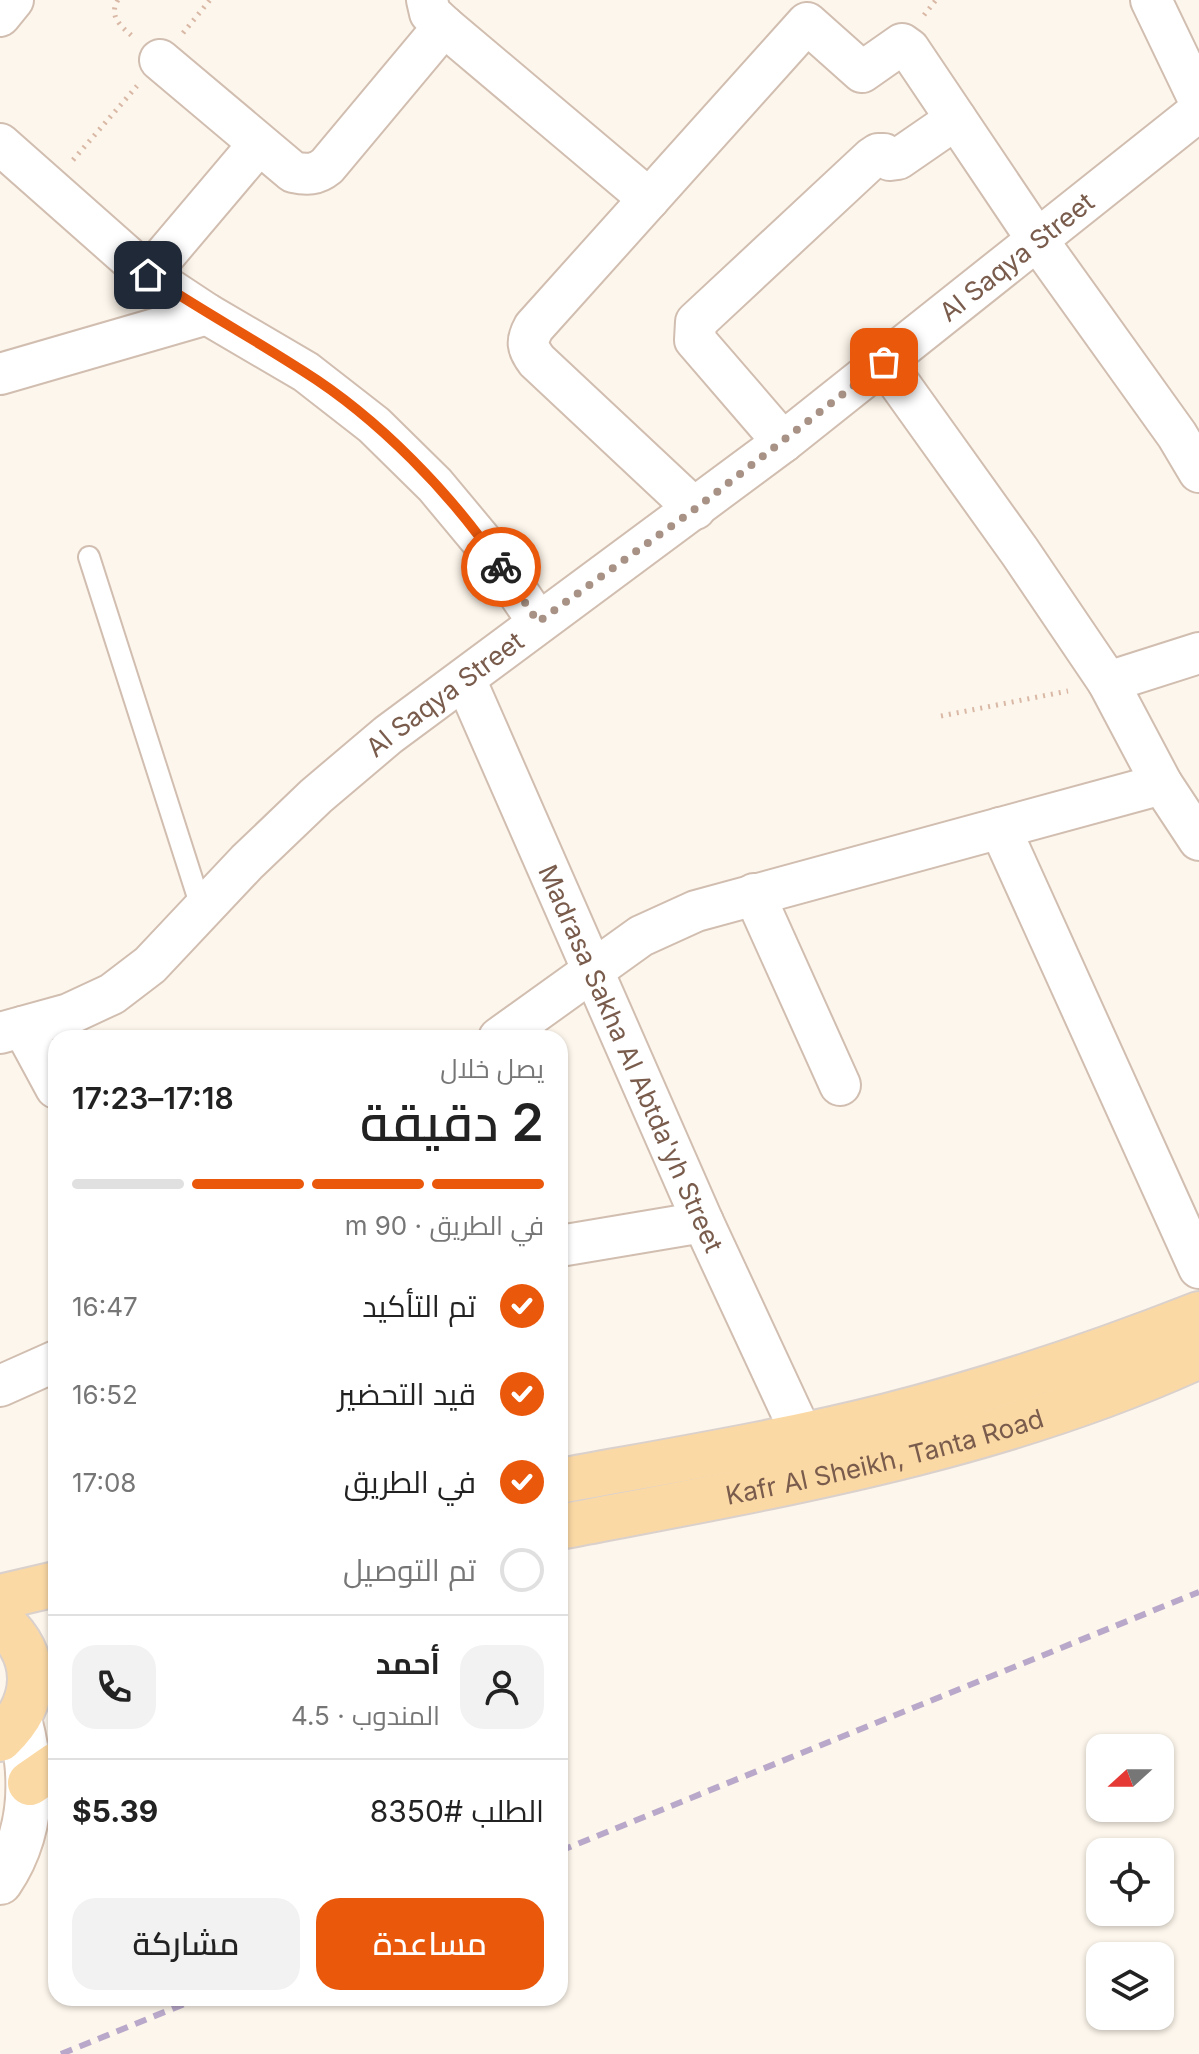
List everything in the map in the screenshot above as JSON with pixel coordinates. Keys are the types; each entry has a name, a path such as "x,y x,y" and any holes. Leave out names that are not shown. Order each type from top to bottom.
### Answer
{"main road":[{"name":"Kafr Al Sheikh, Tanta Road","path":"568,1479 887,1416 1068,1363 1199,1314"},
{"name":"Kafr Al Sheikh, Tanta Road","path":"568,1525 821,1477 964,1442 1102,1396 1199,1356"},
{"path":"0,1597 48,1586"},
{"path":"0,1620 16,1636 41,1650 31,1676 28,1698 10,1729"}],"street":[{"path":"0,16 13,0"},
{"path":"1151,0 1199,100"},
{"path":"160,60 293,172 308,175 320,173 354,137 436,13 649,199"},
{"path":"695,509 529,351 528,338 534,327 807,23 862,72 904,45 1038,241 1177,435 1199,472"},
{"name":"Al Saqya Street","path":"12,1030 69,1014 112,994 150,965 247,862 316,796 388,735 783,442 1199,111"},
{"path":"783,442 695,340 696,322 872,158 884,154 890,160 898,159 956,119"},
{"path":"0,144 148,275 306,372 374,425 444,496 490,551 538,622"},
{"path":"148,275 258,145"},
{"path":"0,374 207,314"},
{"path":"884,362 1020,552 1108,682 1162,784 1199,840"},
{"path":"1108,682 1199,653"},
{"name":"Madrasa Sakha Al Abtda'yh Street","path":"465,679 703,1222 802,1435"},
{"path":"510,1030 641,936 696,911 1162,784"},
{"path":"1000,828 1199,1268"},
{"path":"754,894 840,1085"},
{"path":"12,1030 48,1077"},
{"path":"568,1245 703,1222"},
{"path":"0,1386 48,1365"},
{"path":"0,1882 16,1853 43,1774 10,1729"}],"lane":[{"path":"89,557 202,910"}],"path":[{"path":"48,188 210,0"},
{"path":"941,716 1108,682"}],"railway":[{"path":"568,1848 1199,1592"},
{"path":"61,2054 179,2006"}],"way so far":[{"path":"501,567 538,622 695,509 884,362"}],"route":[{"path":"148,275 306,372 374,425 435,485 501,567"}]}
